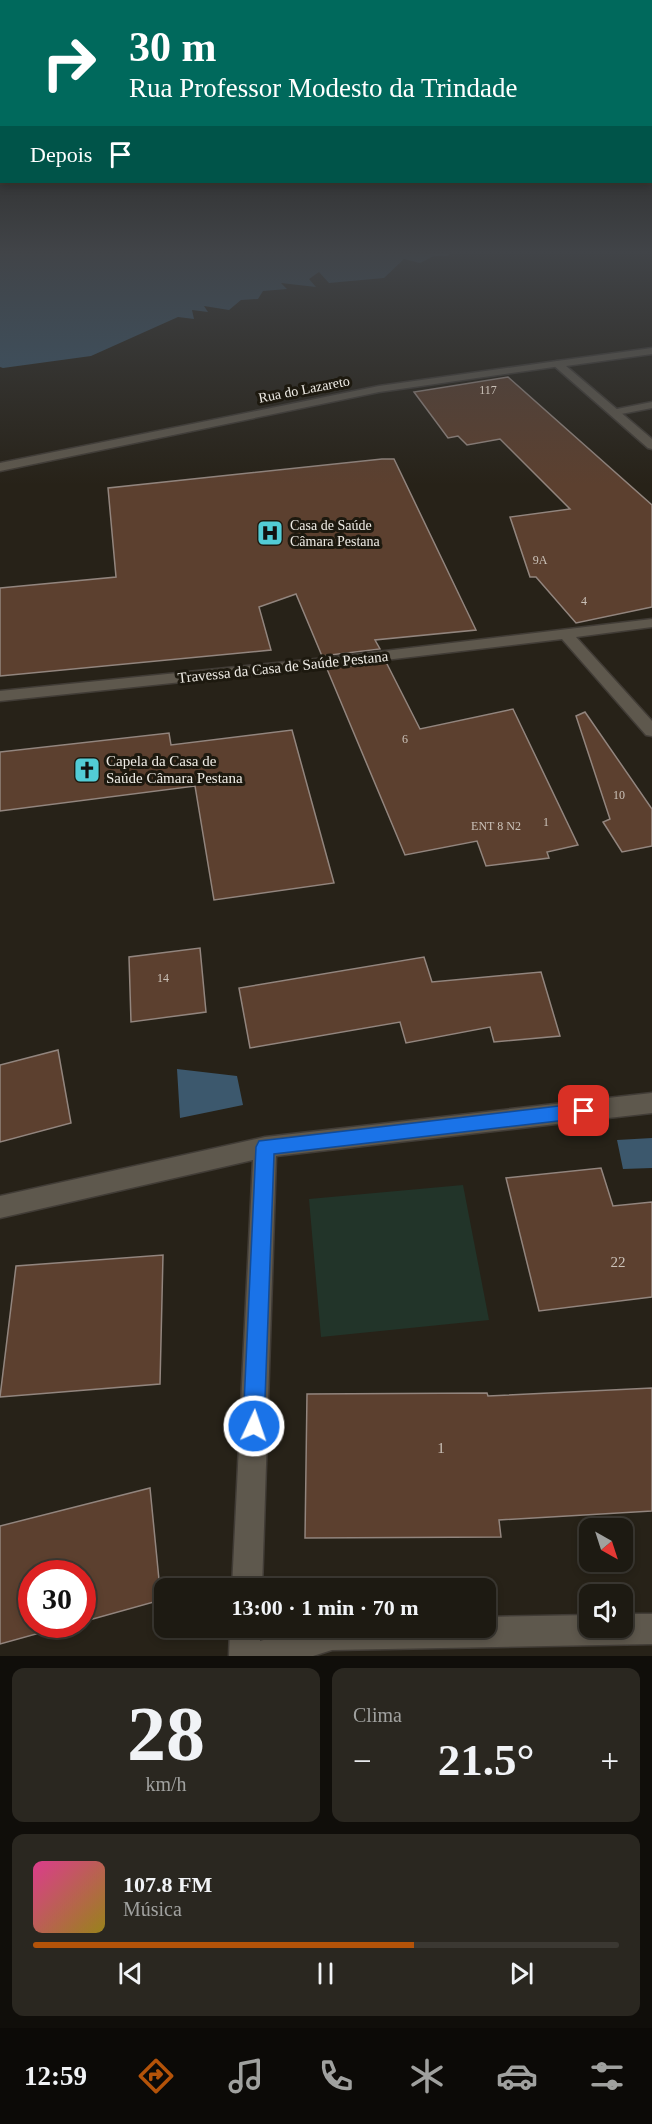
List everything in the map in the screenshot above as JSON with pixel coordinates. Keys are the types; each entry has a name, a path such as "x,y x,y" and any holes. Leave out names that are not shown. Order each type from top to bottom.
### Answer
{"street":[{"name":"Rua do Lazareto","path":"0,466 379,389 652,351"},
{"path":"557,364 652,445"},
{"path":"616,412 652,405"},
{"name":"Travessa da Casa de Saúde Pestana","path":"0,696 200,677 652,623"},
{"path":"566,634 652,731"},
{"path":"0,1207 265,1147 652,1103"},
{"path":"247,1578 265,1147"},
{"path":"261,1656 332,1635 652,1629"},
{"path":"244,1656 245,1638"}],"green space":[{"path":"463,1185 489,1320 321,1337 309,1199"}],"water":[{"path":"0,330 148,330 91,356 0,367"},
{"path":"177,1069 237,1076 243,1105 180,1118"},
{"path":"652,1138 652,1168 623,1169 617,1140"}],"building":[{"path":"508,377 652,505 652,607 576,623 536,577 530,577 510,517 570,509 500,439 467,445 458,436 448,438 414,392"},
{"name":"Casa de Saúde Câmara Pestana","path":"394,459 476,630 375,640 380,649 322,656 296,594 259,607 271,650 0,676 0,588 116,577 108,488"},
{"path":"386,662 420,729 513,709 578,845 547,852 549,858 486,866 477,841 405,855 327,669"},
{"path":"585,712 652,809 652,846 622,852 603,822 610,819 576,716"},
{"path":"292,730 334,883 214,900 195,786 0,811 0,752 169,733 171,745"},
{"path":"200,948 206,1012 131,1022 129,957"},
{"path":"424,957 432,982 541,972 560,1036 494,1042 490,1027 406,1043 400,1022 250,1048 239,988"},
{"path":"58,1050 71,1123 0,1142 0,1065"},
{"path":"601,1168 613,1206 652,1202 652,1297 539,1311 506,1178"},
{"path":"163,1255 160,1384 0,1397 16,1266"},
{"path":"652,1388 652,1511 499,1520 501,1537 305,1538 307,1394 487,1393 488,1396"},
{"path":"150,1488 159,1578 154,1578 154,1602 96,1618 96,1560 18,1560 18,1638 22,1638 0,1644 0,1526"}],"place":[{"name":"Casa de Saúde Câmara Pestana","path":"270,533"},
{"name":"Capela da Casa de Saúde Câmara Pestana","path":"87,770"}],"route":[{"path":"254,1426 265,1147 584,1111"}]}
